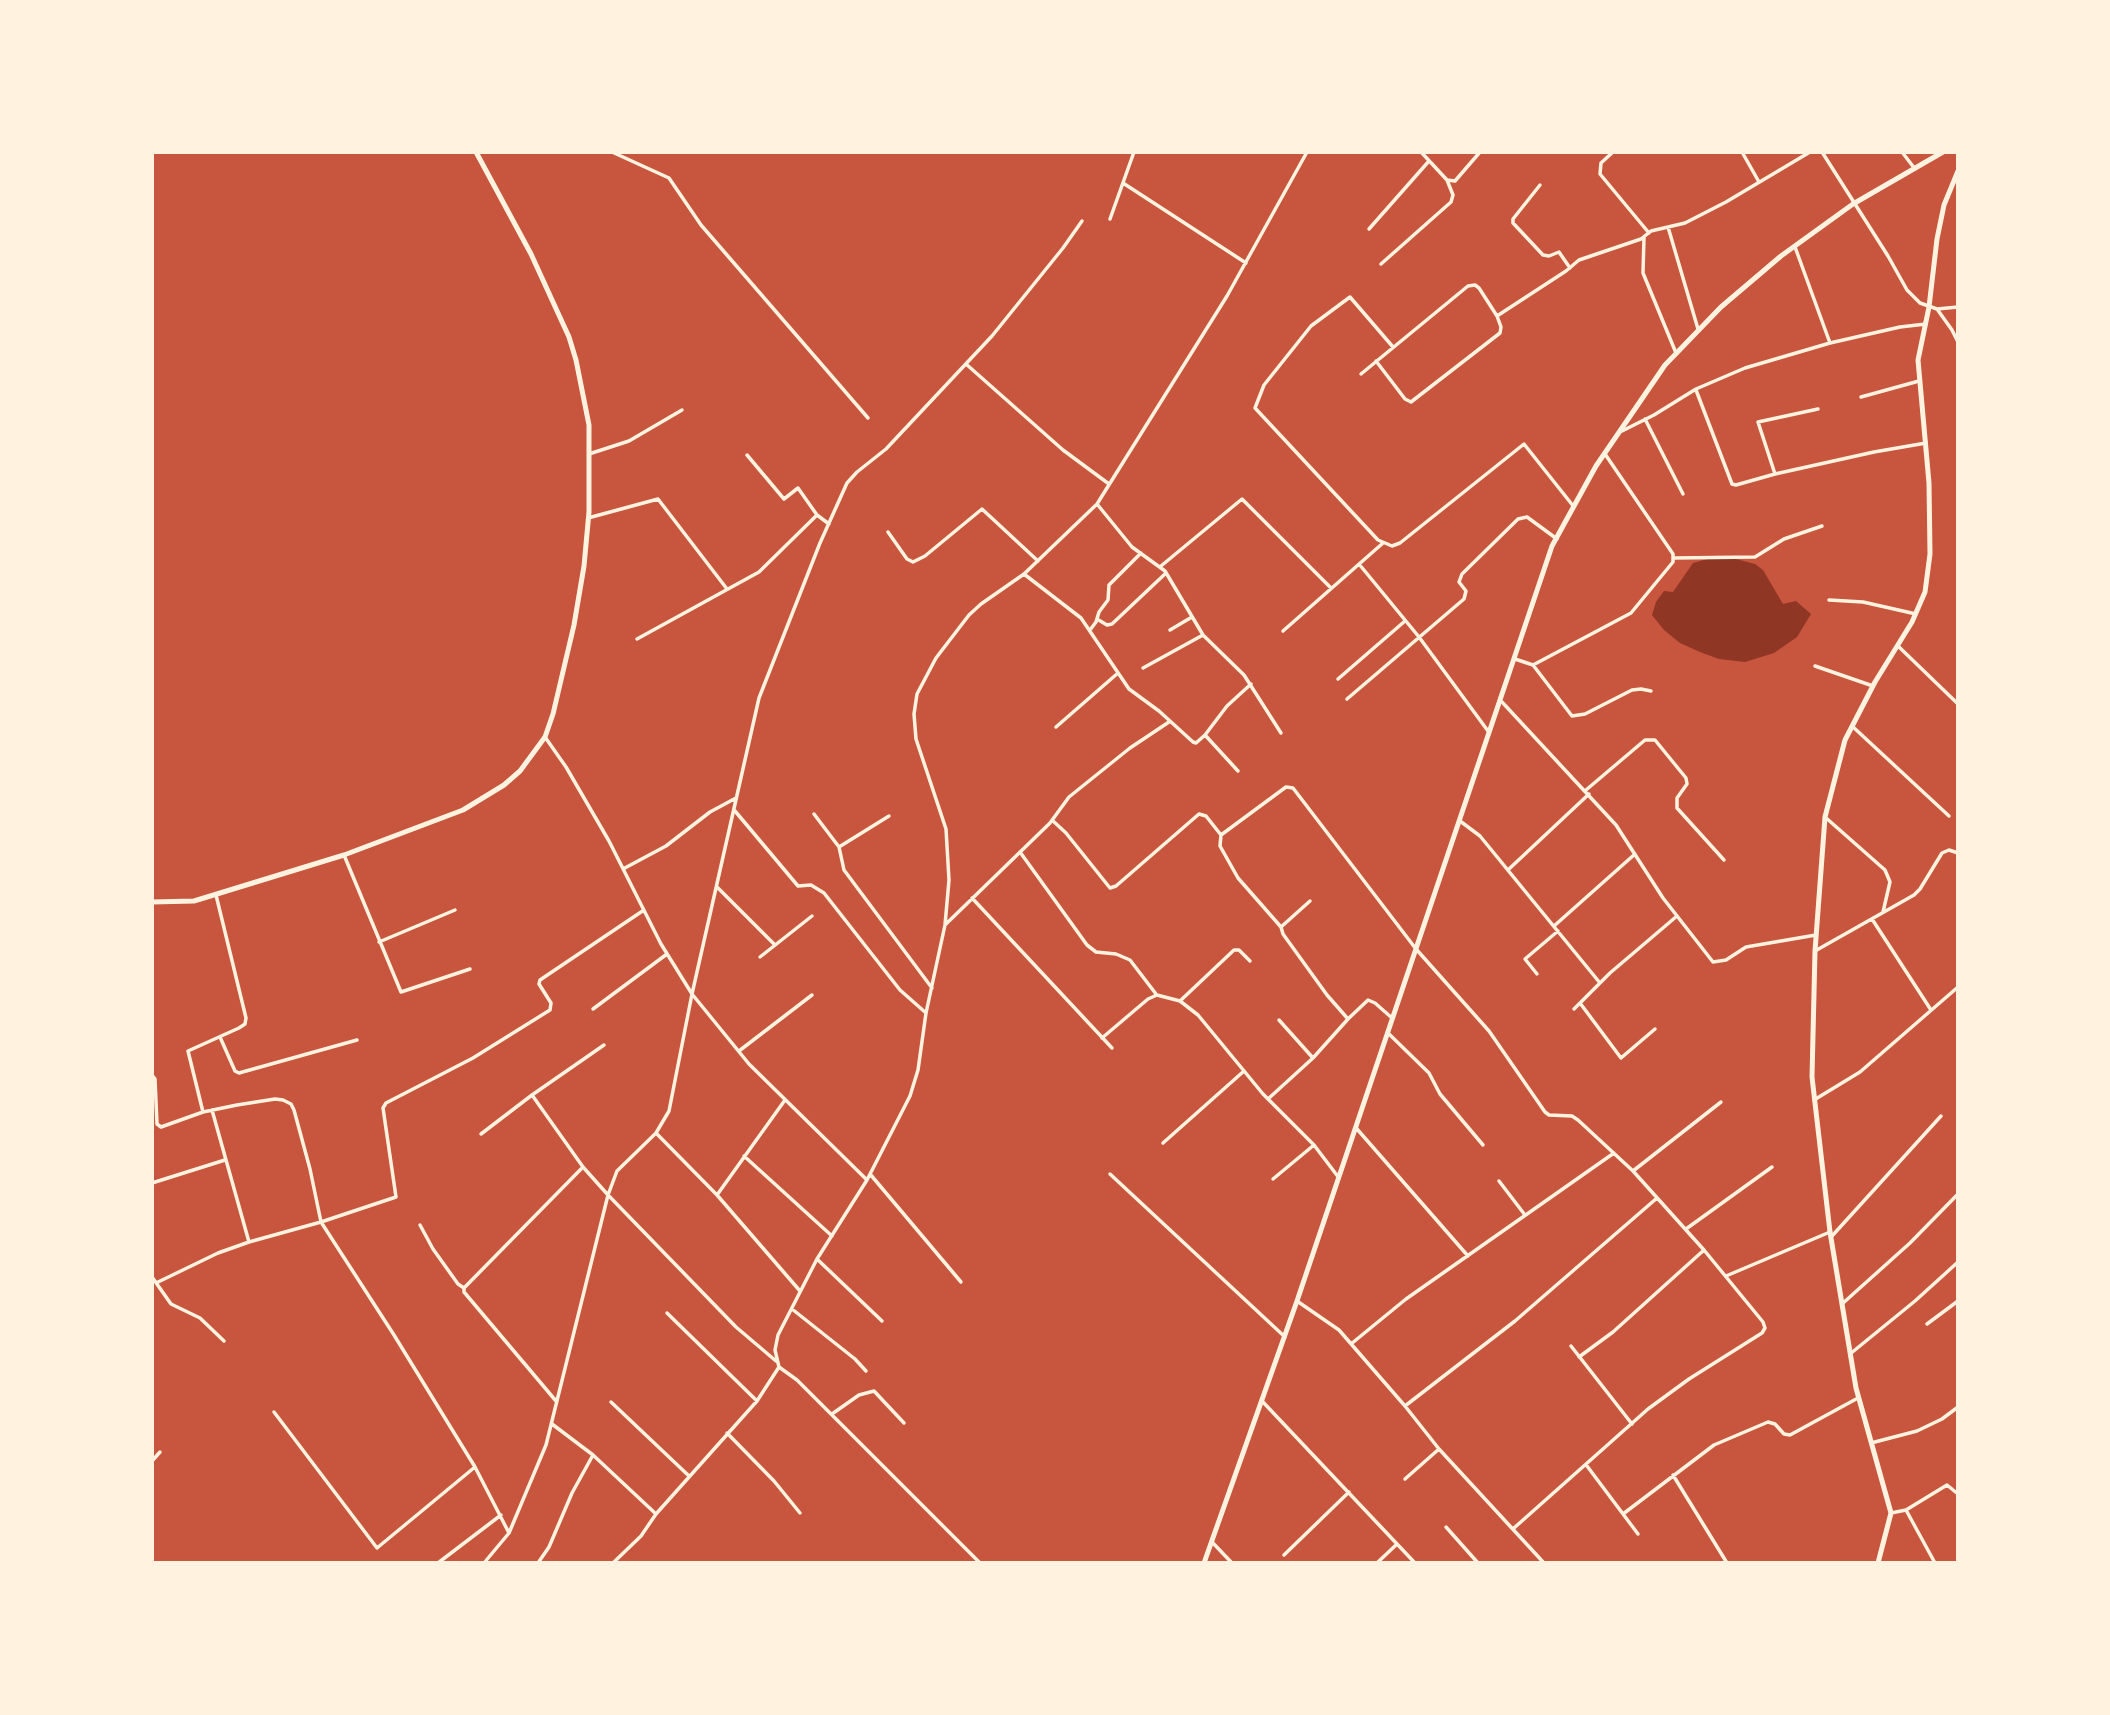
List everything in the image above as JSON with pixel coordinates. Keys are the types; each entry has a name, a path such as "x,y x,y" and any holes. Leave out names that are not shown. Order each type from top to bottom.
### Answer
{"street":[{"path":"152,902 194,901 216,895 344,855 463,810 504,785 527,764 545,737 574,625 584,566 588,518 589,425 569,337 531,254 476,152"},
{"path":"612,152 661,174 674,184 701,225 868,418"},
{"path":"1110,219 1134,152"},
{"path":"980,1563 832,1414 797,1380 779,1367 775,1350 778,1335 817,1259 867,1180 910,1096 918,1070 926,1013 945,925 949,880 946,829 916,738 914,714 917,694 936,658 969,615 1024,574 1097,504 1246,263 1307,152"},
{"path":"1381,264 1451,202 1453,195 1447,180 1421,152"},
{"path":"1447,180 1455,181 1480,152"},
{"path":"1613,152 1601,163 1600,174 1648,233"},
{"path":"1742,152 1759,182"},
{"path":"1497,316 1579,260 1644,237 1648,233 1685,223 1810,152"},
{"path":"1822,152 1907,290 1920,303 1929,307 1958,307"},
{"path":"1902,152 1915,169"},
{"path":"1204,1563 1285,1337 1557,539 1605,454 1665,365 1721,307 1794,247 1853,204 1943,152"},
{"path":"1369,229 1429,161"},
{"path":"1878,1563 1891,1513 1859,1398 1830,1235 1812,1077 1815,951 1825,817 1845,740 1873,686 1916,614 1925,592 1930,554 1929,482 1918,360 1944,205 1958,171"},
{"path":"1123,183 1246,263"},
{"path":"1540,185 1513,219 1513,223 1543,255 1559,252 1570,268"},
{"path":"484,1563 509,1533 537,1468 552,1424 608,1195 617,1171 656,1133 669,1111 692,994 760,698 784,630 828,524 847,483 886,449 966,363 1063,248 1082,221"},
{"path":"1668,227 1699,330"},
{"path":"1644,237 1643,272 1676,353"},
{"path":"1794,247 1830,344"},
{"path":"1361,374 1392,347 1472,285 1479,288 1501,327 1500,333 1411,402 1405,399 1376,361"},
{"path":"1392,347 1350,296 1311,326 1264,385 1255,408 1382,543 1392,546 1399,543 1524,444 1574,507"},
{"path":"1937,309 1958,341"},
{"path":"1620,432 1696,389 1745,368 1830,344 1900,327 1926,324"},
{"path":"966,363 1063,450 1110,484"},
{"path":"1861,397 1920,380"},
{"path":"1696,389 1732,484 1736,485 1874,452 1926,443"},
{"path":"1775,474 1758,422 1818,409"},
{"path":"589,455 629,440 681,410"},
{"path":"1645,419 1683,494"},
{"path":"1605,454 1674,558"},
{"path":"747,455 784,499 798,488 817,515 828,524"},
{"path":"588,518 659,499 727,589"},
{"path":"1161,566 1242,499 1331,588"},
{"path":"1097,504 1128,542 1161,566 1203,635 1251,684 1281,733"},
{"path":"888,532 907,559 913,562 925,556 982,509 1038,561"},
{"path":"637,639 759,572 817,515"},
{"path":"1347,699 1464,599 1466,592 1459,582 1462,574 1518,519 1527,517 1557,539"},
{"path":"1674,558 1755,557 1784,539 1822,526"},
{"path":"1283,631 1382,543"},
{"path":"1090,630 1109,598 1109,585 1141,553"},
{"path":"1533,665 1631,613 1674,558"},
{"path":"1359,564 1419,637 1489,732"},
{"path":"1097,619 1107,625 1112,624 1166,573"},
{"path":"1024,574 1050,596 1072,609 1090,630 1129,689 1159,711 1193,743 1205,736 1227,706 1251,684"},
{"path":"1829,600 1863,602 1916,614"},
{"path":"1170,630 1193,617"},
{"path":"1338,679 1405,620"},
{"path":"1143,668 1203,635"},
{"path":"1898,646 1958,704"},
{"path":"1515,660 1533,665 1572,716 1585,714 1632,690 1651,691"},
{"path":"1815,666 1873,686"},
{"path":"1056,727 1118,673"},
{"path":"1502,702 1616,825 1677,916 1713,962 1726,960 1746,947 1816,936"},
{"path":"945,925 1052,820 1069,797 1129,748 1169,723"},
{"path":"1852,726 1950,816"},
{"path":"1205,736 1238,771"},
{"path":"545,737 566,767 667,954 692,994 739,1052 867,1180"},
{"path":"1508,870 1646,740 1655,740 1686,778 1687,784 1677,798 1677,808 1724,859"},
{"path":"1221,835 1286,787 1293,788 1416,949 1489,1031 1545,1112 1549,1115 1572,1116 1633,1171 1686,1229 1763,1322 1765,1328 1762,1333 1689,1379 1648,1409 1514,1528"},
{"path":"623,869 666,846 710,812 736,798"},
{"path":"734,810 798,886 811,885 824,893 900,990 926,1013"},
{"path":"814,814 839,846 844,870 932,988"},
{"path":"1052,820 1066,833 1110,888 1116,886 1199,814 1206,816 1221,835 1220,846 1238,878 1281,927 1283,934 1327,995 1348,1019"},
{"path":"839,846 889,816"},
{"path":"1825,817 1885,870 1890,882 1883,912"},
{"path":"1460,820 1480,836 1600,983"},
{"path":"1815,951 1920,890 1946,850 1958,853"},
{"path":"1020,852 1087,946 1096,952 1116,954 1130,960 1157,995 1180,1001 1198,1015 1268,1099 1314,1144 1339,1178"},
{"path":"1554,926 1634,854"},
{"path":"344,855 398,990 403,993 470,969"},
{"path":"718,887 775,945"},
{"path":"203,1112 188,1051 239,1028 245,1024 246,1018 216,895"},
{"path":"972,898 1112,1048"},
{"path":"1281,927 1310,901"},
{"path":"379,942 455,910"},
{"path":"156,1283 218,1253 396,1197 383,1108 386,1103 473,1058 550,1010 551,1003 539,984 540,980 644,910"},
{"path":"760,957 812,916"},
{"path":"1574,1009 1677,916"},
{"path":"1872,919 1931,1010"},
{"path":"1538,974 1525,959 1558,931"},
{"path":"1180,1001 1234,950 1239,950 1250,961"},
{"path":"593,1009 667,954"},
{"path":"1814,1100 1860,1072 1958,987"},
{"path":"739,1052 812,995"},
{"path":"1102,1038 1148,999 1157,995"},
{"path":"1268,1099 1313,1058 1368,1000 1392,1018"},
{"path":"1580,1003 1620,1058 1656,1029"},
{"path":"1279,1020 1313,1058"},
{"path":"1388,1034 1429,1073 1440,1094 1483,1145"},
{"path":"220,1037 235,1071 239,1073 357,1040"},
{"path":"481,1134 604,1045"},
{"path":"1163,1143 1244,1071"},
{"path":"152,1075 155,1079 159,1126 203,1112 275,1099 291,1104 295,1110 321,1222 475,1467 509,1533"},
{"path":"532,1095 583,1167 608,1195 736,1327 776,1361"},
{"path":"717,1195 785,1100"},
{"path":"1633,1171 1721,1102"},
{"path":"212,1110 249,1242"},
{"path":"1726,1276 1830,1235 1941,1116"},
{"path":"1356,1128 1468,1256"},
{"path":"656,1133 717,1195 800,1291"},
{"path":"1273,1179 1314,1144"},
{"path":"1352,1344 1406,1299 1614,1153"},
{"path":"744,1156 832,1236"},
{"path":"152,1183 225,1160"},
{"path":"464,1288 583,1167"},
{"path":"1686,1229 1772,1167"},
{"path":"870,1174 961,1282"},
{"path":"1110,1174 1285,1337"},
{"path":"1499,1181 1526,1216"},
{"path":"1842,1304 1958,1194"},
{"path":"1405,1406 1515,1321 1657,1198"},
{"path":"421,1225 433,1250 458,1284 464,1288 464,1292 557,1402"},
{"path":"1579,1357 1612,1332 1704,1250"},
{"path":"817,1259 882,1321"},
{"path":"1850,1354 1958,1262"},
{"path":"152,1277 171,1304 196,1315 224,1341"},
{"path":"1297,1301 1339,1330 1405,1406 1438,1449 1544,1563"},
{"path":"1927,1324 1958,1301"},
{"path":"792,1309 855,1359 866,1371"},
{"path":"667,1313 757,1401"},
{"path":"1571,1346 1632,1424"},
{"path":"613,1563 641,1536 656,1514 757,1401 779,1367"},
{"path":"832,1414 859,1395 874,1391 904,1423"},
{"path":"1623,1514 1714,1445 1772,1422 1784,1434 1790,1435 1859,1398"},
{"path":"1262,1401 1415,1563"},
{"path":"611,1402 689,1476"},
{"path":"1871,1443 1916,1432 1942,1419 1958,1407"},
{"path":"274,1412 377,1548 475,1467"},
{"path":"552,1424 593,1455 656,1514"},
{"path":"727,1433 774,1481 800,1513"},
{"path":"1405,1479 1438,1449"},
{"path":"152,1461 160,1452"},
{"path":"538,1563 549,1547 572,1493 593,1455"},
{"path":"1586,1466 1638,1534"},
{"path":"1673,1475 1727,1563"},
{"path":"1891,1513 1906,1510 1947,1485 1958,1494"},
{"path":"1284,1555 1349,1492"},
{"path":"1906,1510 1935,1563"},
{"path":"438,1563 501,1515"},
{"path":"1446,1527 1478,1563"},
{"path":"1212,1542 1233,1563"},
{"path":"1377,1563 1397,1544"},
{"path":"971,1563 976,1558"}],"shaded area":[{"path":"1711,558 1736,559 1755,564 1763,570 1783,604 1796,601 1811,614 1797,637 1774,653 1745,662 1719,659 1700,652 1680,643 1664,630 1652,615 1656,602 1664,591 1673,592 1693,563"}]}
